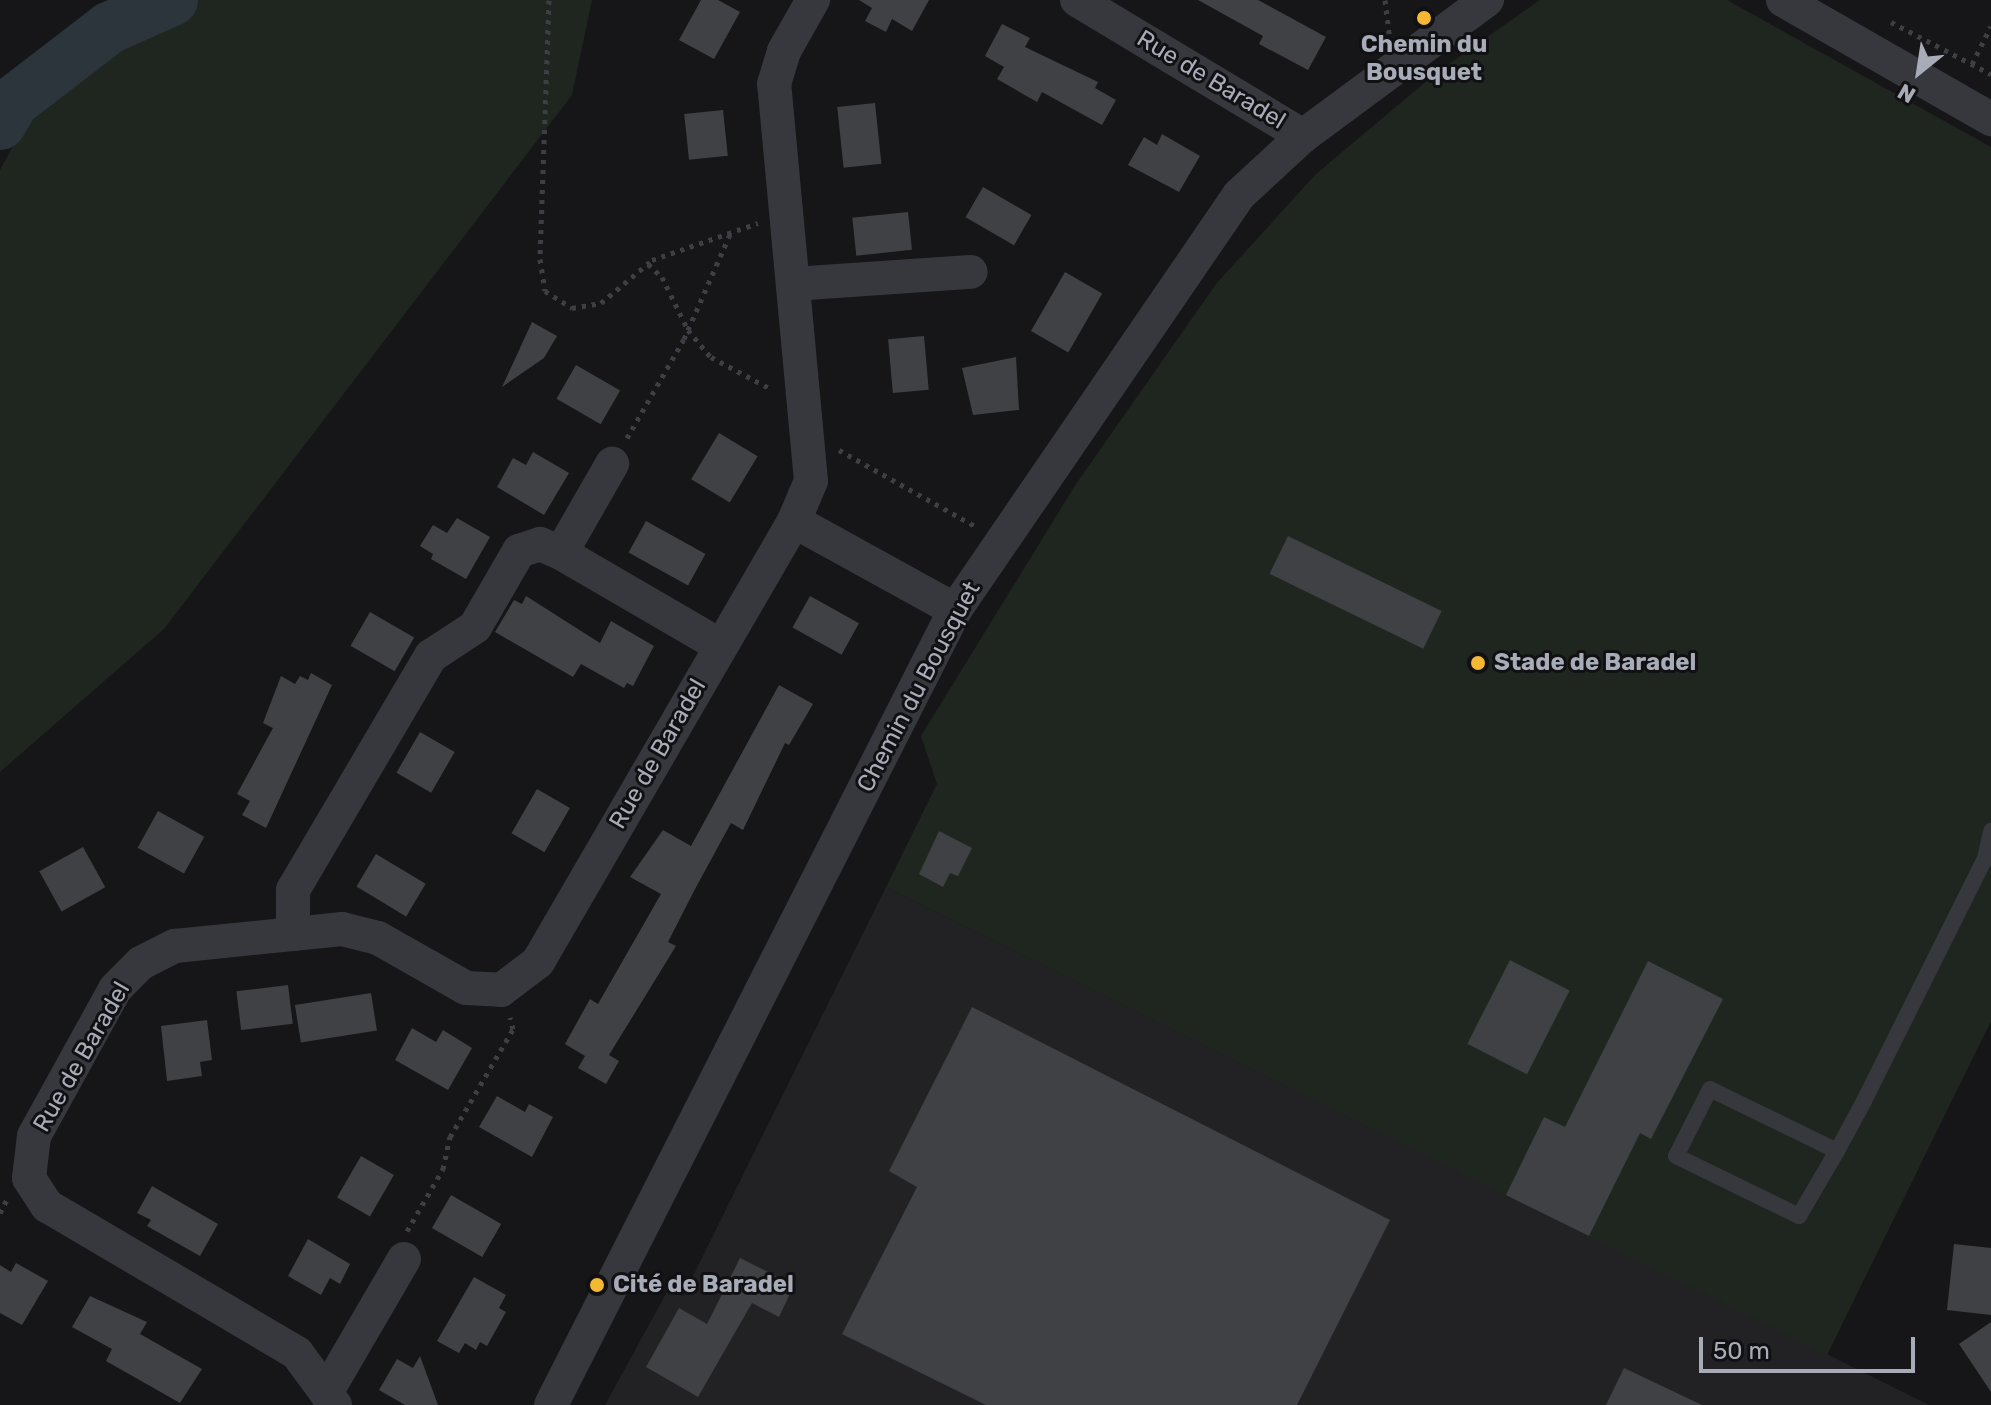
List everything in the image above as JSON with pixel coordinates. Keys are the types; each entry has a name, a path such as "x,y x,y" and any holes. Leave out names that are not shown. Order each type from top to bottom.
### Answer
{"street":[{"name":"Rue de Baradel","path":"404,1259 330,1399 297,1353 47,1206 29,1178 34,1136 115,989 141,963 175,946 342,929 378,938 466,988 501,990 538,962 794,521 811,481 774,84 784,51 813,0"},
{"name":"Rue de Baradel","path":"1077,0 1303,136"},
{"name":"Chemin du Bousquet","path":"551,1405 955,610 1239,195 1303,136 1487,0"},
{"path":"1783,0 1991,119"},
{"path":"793,284 971,272"},
{"path":"561,553 612,464"},
{"path":"794,521 955,610"},
{"path":"293,934 293,890 431,656 475,627 519,551 540,544 561,553 721,646"}],"lane":[{"path":"1837,1151 1710,1089 1676,1156 1799,1216 1837,1151 1985,858 1991,831"}],"path":[{"path":"549,0 540,259 545,291 572,308 601,303 648,264 731,231 786,215"},
{"path":"1889,21 1991,74"},
{"path":"1942,91 1972,64 1991,26"},
{"path":"612,464 688,330 731,231"},
{"path":"648,264 662,277 688,330 711,357 1002,542"},
{"path":"404,1259 402,1238 443,1169 450,1137 513,1029 501,990"}],"shaded area":[{"path":"118,0 592,0 572,95 164,629 0,772 0,170 77,26"},
{"name":"Stade de Baradel","path":"1540,0 1727,0 1991,147 1991,1021 1827,1355 886,887 937,784 921,736 1076,484 1216,284 1316,174 1435,74"},
{"path":"886,887 1929,1405 605,1405 668,1290 683,1296"}],"building":[{"path":"701,0 718,0 740,12 714,59 679,40"},
{"path":"859,0 929,0 912,31 892,19 886,32 865,21 872,8"},
{"path":"1198,0 1258,0 1326,37 1308,70 1259,44 1263,36"},
{"path":"1002,24 1030,38 1025,47 1098,82 1095,88 1116,100 1102,125 1042,92 1037,102 997,79 1004,67 985,56"},
{"path":"875,103 881,164 844,168 837,107"},
{"path":"723,110 728,156 689,160 684,114"},
{"path":"1162,134 1200,156 1179,192 1128,165 1144,137 1157,145"},
{"path":"983,187 1031,215 1014,245 966,217"},
{"path":"908,212 912,250 856,256 852,218"},
{"path":"1065,272 1102,293 1068,352 1031,331"},
{"path":"532,322 557,336 544,358 502,387"},
{"path":"924,336 929,390 893,393 888,339"},
{"path":"1016,357 1019,410 973,415 962,368"},
{"path":"576,365 620,391 601,424 556,399"},
{"path":"719,433 758,456 730,502 691,479"},
{"path":"533,452 569,473 544,515 497,487 513,458 526,465"},
{"path":"457,518 490,537 466,579 431,559 433,554 420,546 433,525 447,533"},
{"path":"646,521 705,554 688,585 629,552"},
{"path":"1288,536 1442,611 1423,649 1270,574"},
{"path":"526,596 600,643 611,621 654,646 633,686 627,683 624,688 581,664 573,677 495,632 514,600 522,604"},
{"path":"810,596 859,623 842,655 793,627"},
{"path":"370,612 414,638 395,671 350,646"},
{"path":"311,673 332,685 266,828 242,815 250,801 237,794 273,728 263,723 281,676 295,684 300,676 308,680"},
{"path":"779,685 813,704 789,745 785,743 743,830 731,823 668,942 676,946 609,1055 619,1061 606,1084 578,1068 585,1056 565,1044 590,999 598,1004 661,894 630,877 663,830 691,846"},
{"path":"420,732 455,752 431,793 396,773"},
{"path":"537,789 570,808 544,852 512,833"},
{"path":"158,811 204,837 184,873 138,848"},
{"path":"939,831 972,848 958,876 950,873 943,887 919,874"},
{"path":"83,847 105,887 62,911 39,871"},
{"path":"376,854 426,884 406,916 356,887"},
{"path":"1510,960 1570,990 1527,1074 1467,1044"},
{"path":"1648,961 1723,999 1651,1139 1640,1133 1589,1236 1506,1195 1544,1117 1565,1127"},
{"path":"288,985 293,1024 241,1030 236,991"},
{"path":"371,993 377,1031 301,1043 295,1005"},
{"path":"972,1007 1390,1220 1297,1405 986,1405 842,1334 917,1187 889,1171"},
{"path":"207,1020 212,1060 200,1062 202,1076 167,1081 161,1026"},
{"path":"412,1028 436,1042 443,1030 472,1048 448,1090 395,1060"},
{"path":"497,1096 525,1112 529,1104 553,1117 532,1157 479,1127"},
{"path":"361,1156 394,1175 370,1217 337,1198"},
{"path":"152,1186 218,1224 200,1256 147,1226 151,1220 137,1213"},
{"path":"451,1195 501,1224 482,1257 432,1228"},
{"path":"308,1239 350,1264 340,1284 330,1278 321,1295 288,1276"},
{"path":"1954,1244 1991,1248 1991,1315 1947,1310"},
{"path":"740,1258 794,1285 779,1317 752,1303 698,1397 646,1367 679,1308 707,1324"},
{"path":"16,1263 48,1281 22,1325 0,1313 0,1265 11,1272"},
{"path":"474,1277 506,1295 499,1308 506,1312 487,1346 480,1342 476,1350 465,1343 459,1353 437,1341"},
{"path":"90,1296 147,1322 140,1334 202,1369 180,1403 106,1361 112,1349 72,1327"},
{"path":"1991,1322 1991,1392 1959,1344"},
{"path":"420,1356 438,1405 405,1405 379,1390 397,1359 413,1368"},
{"path":"1624,1368 1702,1405 1606,1405"}],"waterway":[{"path":"0,124 14,101 109,28 172,0"}],"place":[{"name":"Chemin du Bousquet","path":"1424,18"},
{"name":"Stade de Baradel","path":"1478,663"},
{"name":"Cité de Baradel","path":"597,1285"}]}
